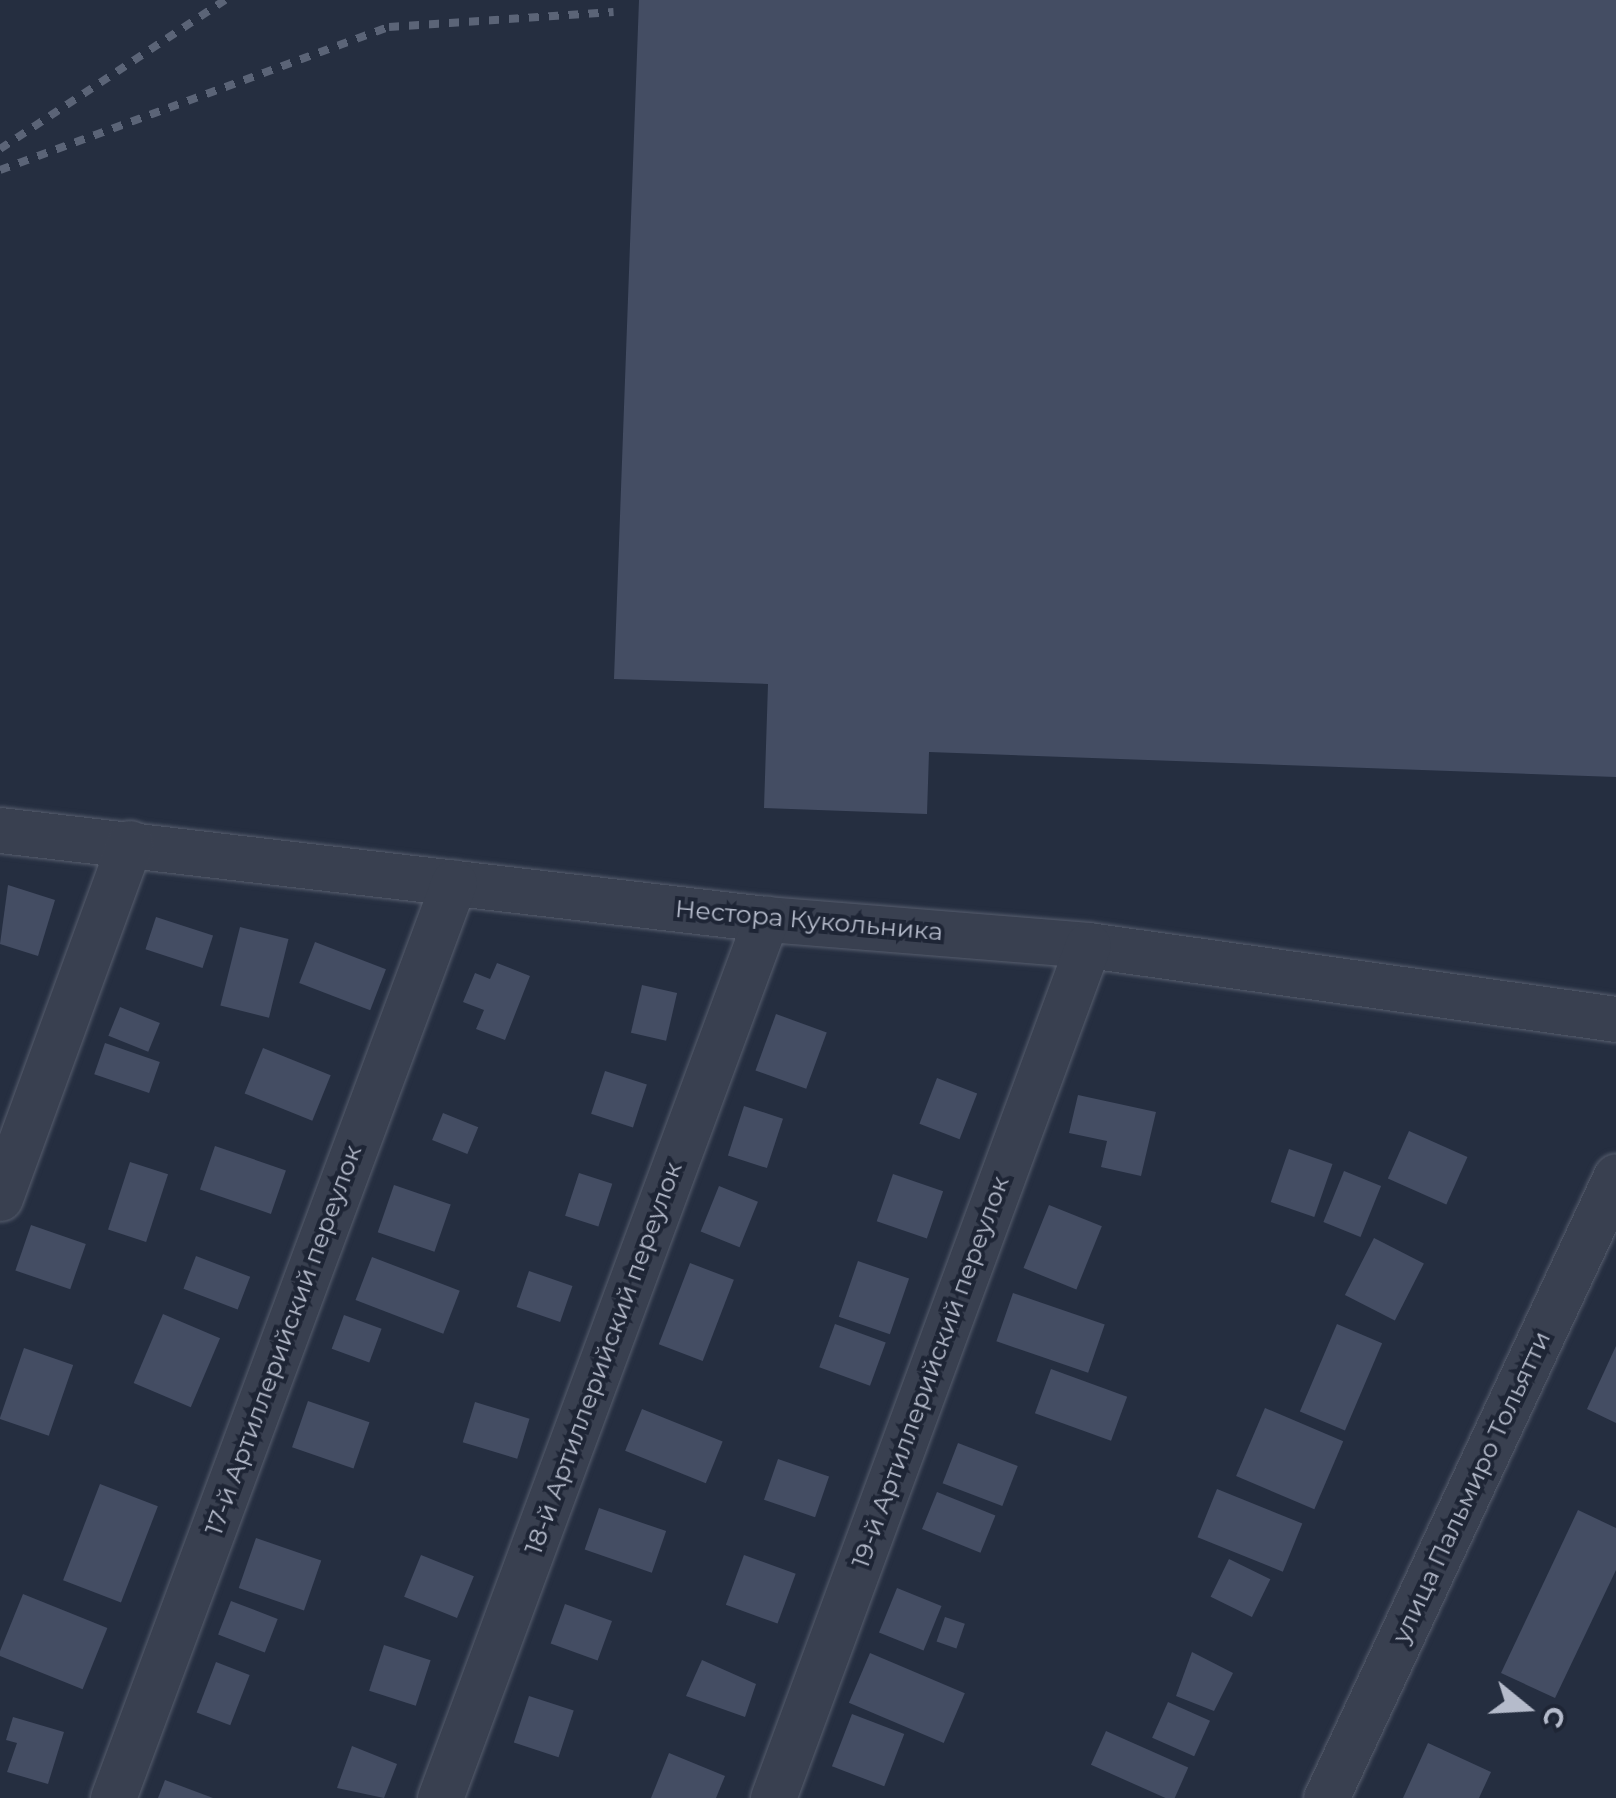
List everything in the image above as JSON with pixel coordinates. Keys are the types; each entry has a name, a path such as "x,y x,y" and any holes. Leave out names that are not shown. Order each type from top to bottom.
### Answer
{"street":[{"name":"Нестора Кукольника","path":"0,830 766,919 1088,945 1616,1019"},
{"path":"0,1198 130,843"},
{"name":"17-й Артиллерийский переулок","path":"113,1798 454,882"},
{"name":"18-й Артиллерийский переулок","path":"440,1798 766,919"},
{"name":"19-й Артиллерийский переулок","path":"773,1798 1088,945"},
{"name":"улица Пальмиро Тольятти","path":"1326,1798 1616,1176"}],"building":[{"path":"639,0 1616,0 1616,777 929,752 927,814 764,808 768,684 614,679"},
{"path":"8,885 55,900 38,956 0,944"},
{"path":"156,917 213,936 203,968 145,949"},
{"path":"240,927 289,939 269,1018 220,1006"},
{"path":"315,942 386,969 370,1010 299,983"},
{"path":"497,963 530,976 505,1040 476,1029 484,1010 463,1002 475,973 490,979"},
{"path":"642,985 677,993 666,1041 631,1033"},
{"path":"120,1007 160,1023 148,1052 108,1036"},
{"path":"776,1014 827,1032 806,1089 755,1070"},
{"path":"105,1043 160,1062 149,1093 94,1074"},
{"path":"263,1048 331,1075 312,1121 245,1093"},
{"path":"605,1071 647,1085 633,1127 591,1114"},
{"path":"937,1078 977,1093 960,1139 919,1124"},
{"path":"1078,1095 1156,1112 1141,1176 1101,1167 1107,1141 1069,1133"},
{"path":"744,1106 783,1119 767,1168 728,1155"},
{"path":"443,1113 478,1127 467,1154 432,1140"},
{"path":"1409,1131 1467,1157 1446,1205 1388,1179"},
{"path":"215,1146 286,1170 271,1214 200,1189"},
{"path":"1289,1149 1332,1164 1314,1217 1271,1202"},
{"path":"130,1162 168,1174 146,1242 108,1230"},
{"path":"1344,1171 1381,1186 1360,1237 1323,1222"},
{"path":"579,1173 612,1184 598,1227 565,1216"},
{"path":"893,1174 943,1191 927,1239 877,1221"},
{"path":"394,1185 451,1205 434,1252 378,1232"},
{"path":"719,1186 758,1202 740,1247 701,1231"},
{"path":"1049,1205 1102,1226 1076,1289 1024,1268"},
{"path":"31,1225 86,1244 70,1289 15,1270"},
{"path":"1374,1238 1424,1263 1395,1320 1345,1295"},
{"path":"196,1256 250,1277 238,1309 183,1289"},
{"path":"372,1257 460,1291 443,1334 356,1300"},
{"path":"858,1261 909,1279 890,1334 839,1317"},
{"path":"690,1263 734,1280 703,1361 659,1344"},
{"path":"529,1271 572,1286 560,1322 517,1307"},
{"path":"1013,1293 1105,1325 1088,1373 996,1341"},
{"path":"163,1314 220,1338 191,1407 134,1383"},
{"path":"344,1315 382,1329 369,1363 332,1349"},
{"path":"835,1324 886,1342 870,1386 819,1367"},
{"path":"1337,1324 1382,1343 1345,1431 1300,1411"},
{"path":"1616,1346 1616,1423 1587,1409"},
{"path":"24,1348 73,1365 49,1436 0,1419"},
{"path":"1051,1369 1127,1397 1111,1441 1035,1413"},
{"path":"308,1401 369,1422 354,1468 292,1447"},
{"path":"475,1402 530,1419 517,1459 463,1442"},
{"path":"1265,1408 1343,1441 1314,1509 1236,1476"},
{"path":"642,1409 723,1442 706,1483 625,1451"},
{"path":"958,1443 1018,1466 1002,1506 943,1483"},
{"path":"778,1459 829,1477 815,1517 764,1500"},
{"path":"100,1484 158,1506 121,1602 63,1580"},
{"path":"1217,1489 1302,1523 1283,1572 1198,1537"},
{"path":"937,1492 995,1516 980,1553 922,1529"},
{"path":"599,1508 666,1531 652,1573 585,1550"},
{"path":"1578,1510 1616,1528 1616,1570 1555,1698 1501,1673"},
{"path":"256,1538 321,1560 304,1611 239,1588"},
{"path":"421,1555 474,1576 457,1618 404,1597"},
{"path":"744,1555 796,1574 778,1624 726,1605"},
{"path":"1229,1559 1270,1579 1252,1617 1211,1597"},
{"path":"897,1588 942,1606 924,1650 879,1633"},
{"path":"23,1594 107,1628 83,1689 0,1656"},
{"path":"231,1601 278,1619 265,1653 218,1635"},
{"path":"565,1604 612,1621 598,1661 551,1643"},
{"path":"945,1617 965,1624 956,1648 937,1642"},
{"path":"384,1645 431,1660 416,1706 369,1691"},
{"path":"1192,1652 1233,1673 1214,1711 1176,1696"},
{"path":"870,1653 965,1693 944,1743 849,1703"},
{"path":"702,1660 756,1684 745,1717 686,1696"},
{"path":"216,1662 250,1675 230,1725 197,1712"},
{"path":"529,1696 574,1711 559,1757 514,1743"},
{"path":"1168,1702 1210,1721 1194,1756 1152,1738"},
{"path":"852,1714 904,1734 884,1786 832,1766"},
{"path":"13,1717 64,1732 48,1784 7,1772 17,1743 6,1740"},
{"path":"1106,1731 1188,1768 1175,1798 1166,1798 1091,1765"},
{"path":"1428,1743 1491,1772 1479,1798 1403,1798"},
{"path":"352,1746 397,1764 384,1798 337,1788"},
{"path":"669,1753 725,1776 716,1798 651,1798"},
{"path":"165,1780 213,1798 158,1798"}],"railway":[{"path":"0,149 225,0"},
{"path":"0,170 389,27 613,12"}]}
